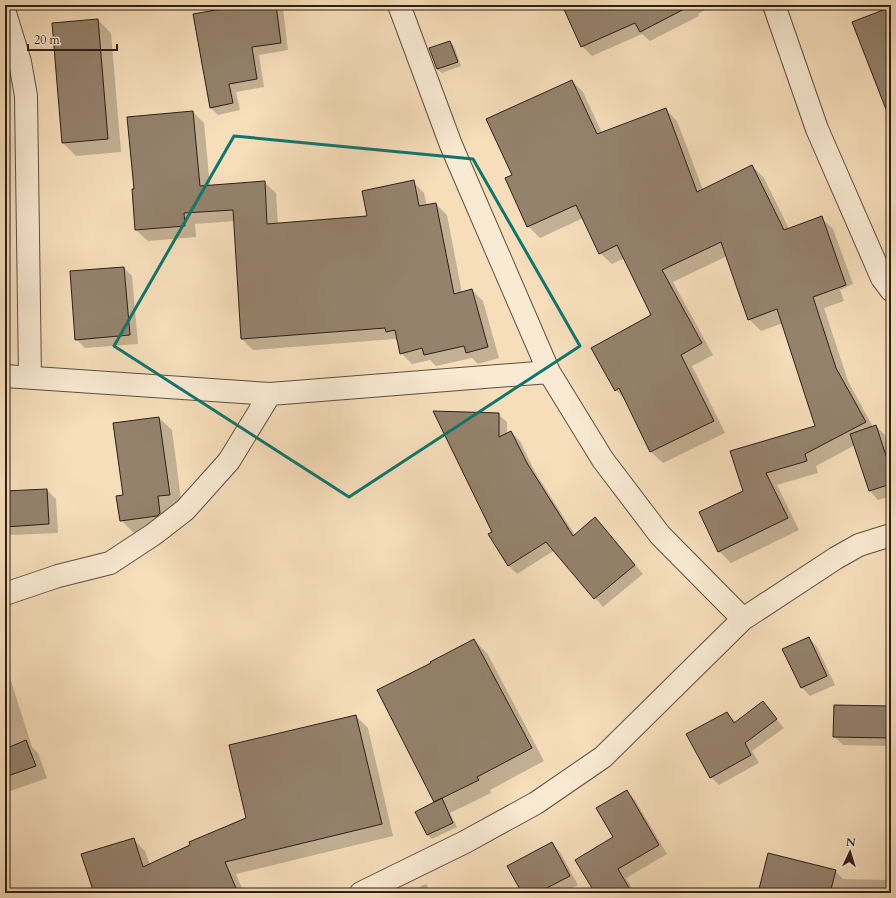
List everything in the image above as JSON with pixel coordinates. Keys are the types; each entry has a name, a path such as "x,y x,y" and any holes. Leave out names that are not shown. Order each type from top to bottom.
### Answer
{"street":[{"path":"399,5 451,145 549,372 603,460 660,535 743,619"},
{"path":"774,5 817,129 882,278 891,290"},
{"path":"5,13 20,62 26,96 30,377"},
{"path":"5,376 270,394 549,372"},
{"path":"5,594 58,576 110,563 154,534 185,510 228,461 270,394"},
{"path":"361,893 465,842 536,803 603,757 743,619 836,558 859,545 891,535"}],"highlighted area":[{"path":"234,136 473,159 580,346 349,497 114,346"}],"building":[{"path":"244,5 276,5 281,43 252,47 257,79 229,84 233,103 210,108 193,14"},
{"path":"562,5 692,5 640,32 635,23 581,47"},
{"path":"891,7 891,117 889,117 852,22"},
{"path":"98,19 108,139 62,143 52,23"},
{"path":"450,41 458,62 437,69 429,48"},
{"path":"572,80 597,134 666,108 697,192 752,165 784,230 822,216 846,285 813,297 836,368 866,422 805,454 807,461 766,473 788,518 718,552 699,512 743,491 730,451 815,426 777,309 748,320 721,242 662,270 702,343 681,355 714,421 650,452 619,388 615,391 591,348 651,315 617,245 599,254 576,205 527,227 505,178 512,175 486,119"},
{"path":"193,111 200,186 265,181 267,224 367,216 362,191 414,180 419,206 436,203 454,294 472,289 488,347 466,353 464,346 424,355 422,348 400,354 395,330 386,332 385,328 241,339 233,210 184,213 185,226 135,230 132,189 134,189 127,117"},
{"path":"124,267 130,335 75,340 70,271"},
{"path":"433,411 499,413 499,437 511,431 527,463 573,536 595,517 635,565 594,599 546,542 508,566 488,534 492,532"},
{"path":"159,417 170,495 158,496 160,513 157,516 120,521 116,496 123,495 113,423"},
{"path":"876,425 891,471 891,484 869,491 850,434"},
{"path":"47,489 49,524 5,527 5,491"},
{"path":"809,637 827,676 801,688 782,649"},
{"path":"474,639 532,748 477,777 479,780 434,802 377,690 431,663 430,662"},
{"path":"763,701 777,719 745,743 751,755 710,778 686,734 727,712 734,723"},
{"path":"834,705 891,706 891,738 833,737"},
{"path":"356,715 382,824 225,862 238,893 87,893 93,890 81,854 134,838 143,867 190,845 189,842 246,818 229,745"},
{"path":"26,740 36,766 5,777 5,749"},
{"path":"627,790 659,845 618,869 632,893 595,893 575,860 613,837 596,808"},
{"path":"442,798 453,823 427,835 415,812"},
{"path":"552,842 570,876 537,893 522,893 507,866"},
{"path":"768,853 836,870 830,893 758,893"}]}
